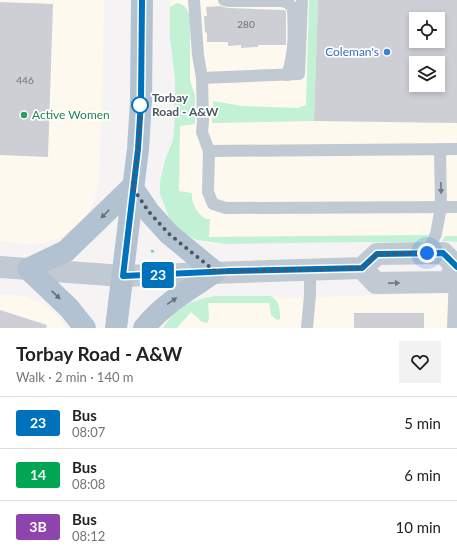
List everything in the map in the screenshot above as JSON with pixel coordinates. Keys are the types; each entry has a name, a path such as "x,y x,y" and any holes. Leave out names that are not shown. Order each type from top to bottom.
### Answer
{"main road":[{"path":"116,328 132,187 138,149 141,101 142,0"},
{"path":"85,328 69,308 28,269 66,250 132,187"},
{"path":"132,187 149,212 169,234 216,272 168,304 153,317 144,328"}],"street":[{"path":"0,267 123,276 362,268 377,254 427,253 443,253 456,267 448,282 383,283 376,283 362,268"}],"lane":[{"path":"194,0 198,55 202,78 202,132 209,150 208,192 213,204 226,208 457,207"},
{"path":"224,0 282,1 290,4 293,8 294,44 291,63 293,75"},
{"path":"293,75 302,0"},
{"path":"202,78 293,75"},
{"path":"209,150 457,148"},
{"path":"427,253 436,234 441,207 440,149"},
{"path":"453,328 456,267"},
{"path":"307,328 310,295 310,269"}],"shaded area":[{"path":"0,0 104,0 99,181 95,199 87,215 77,225 63,236 45,243 24,244 0,241"},
{"path":"170,0 457,0 457,242 225,244 197,240 169,217 160,194 160,181 166,157 173,140 175,80 170,39"},
{"path":"457,292 457,328 163,328 174,314 193,301 215,296 265,296 280,298"},
{"path":"0,294 23,296 43,304 57,315 66,328 0,328"}],"green space":[{"path":"309,0 318,0 314,121 212,123 213,101 242,106 298,108 306,105"},
{"path":"177,3 186,8 190,17 190,81 195,95 195,124 180,126 179,191 192,193 192,201 197,211 206,219 210,219 209,237 428,235 427,241 424,243 366,242 225,244 197,240 185,234 177,227 169,217 160,194 160,181 166,157 173,140 174,130 175,80 170,39 170,7"},
{"path":"445,236 457,236 457,242 442,241"},
{"path":"215,296 271,296 279,306 280,319 277,320 271,315 269,303 208,303 209,319 207,323 202,322 191,312 177,328 163,328 174,314 185,305"}],"building":[{"name":"Coleman's","path":"318,0 457,0 457,123 314,121"},
{"path":"0,2 53,4 48,157 0,155"},
{"path":"220,6 228,8 286,11 286,45 258,45 258,47 241,48 241,45 228,46 228,42 207,42 204,16 207,16 206,7"},
{"path":"0,310 47,325 46,328 0,328"},
{"path":"354,313 424,313 424,328 354,328"}],"bus line":[{"name":"23","path":"142,0 141,101 138,149 132,187 123,276 231,271 362,268 377,254 443,253 457,267"}],"place":[{"name":"Coleman's","path":"387,52"},
{"name":"Torbay Road - A&W","path":"140,105"},
{"name":"Active Women","path":"24,115"}],"route":[{"path":"140,105 141,101 138,149 132,187 149,212 169,234 216,272 362,268 377,254 427,253"}]}
